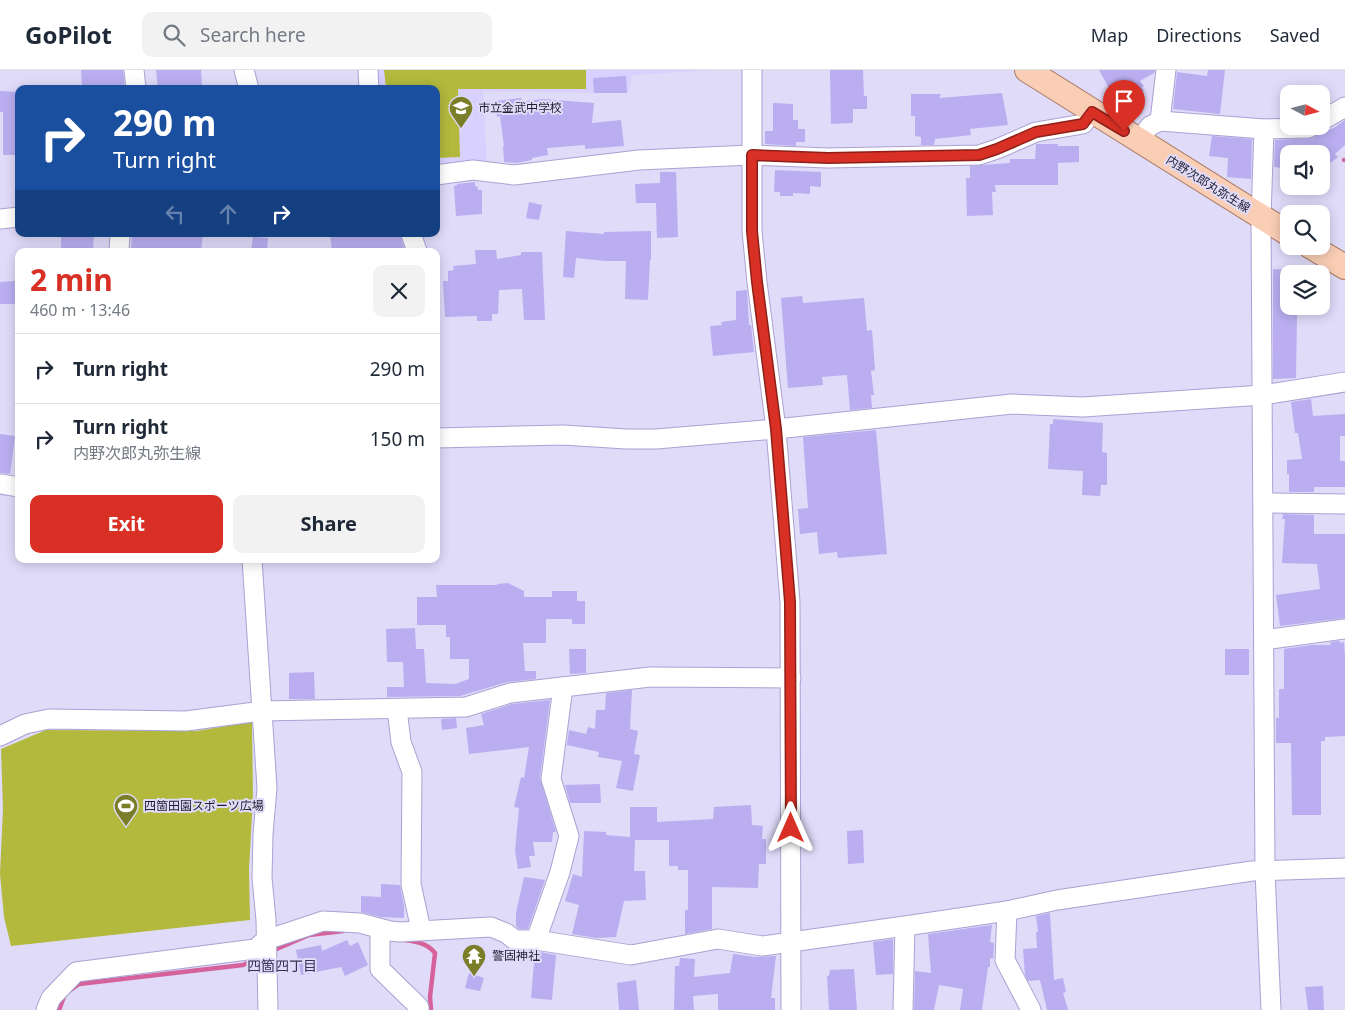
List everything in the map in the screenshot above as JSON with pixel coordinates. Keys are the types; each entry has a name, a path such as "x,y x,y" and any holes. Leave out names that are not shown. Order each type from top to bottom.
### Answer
{"main road":[{"name":"内野次郎丸弥生線","path":"1027,70 1280,229"},
{"path":"1324,255 1345,268"}],"street":[{"path":"134,70 136,85"},
{"path":"244,70 248,85"},
{"path":"368,70 369,85"},
{"path":"752,70 752,231 776,429 790,602 791,1010"},
{"path":"1160,121 1166,70"},
{"path":"1330,116 1345,107"},
{"path":"440,174 473,170 514,175 639,160 752,155 828,158 979,155 1036,132 1083,124 1092,112"},
{"path":"1139,140 1150,126 1160,121 1280,129"},
{"path":"1264,129 1261,218 1262,503 1265,871 1271,1010"},
{"path":"0,219 15,217"},
{"path":"440,438 563,435 626,440 656,439 776,429 1012,404 1083,406 1263,395 1345,382"},
{"path":"0,484 15,486"},
{"path":"1262,503 1345,504"},
{"path":"252,563 267,788 262,878 267,950 268,1010"},
{"path":"1264,640 1345,629"},
{"path":"0,736 25,724 48,719 186,721 262,711 466,707 510,693 650,677 791,678"},
{"path":"536,940 560,872 569,836 551,779 564,687"},
{"path":"397,709 401,742 412,772 411,884 421,930"},
{"path":"46,1010 51,998 76,972 255,949 267,950 323,921 360,923 400,932 491,927 506,933 515,940 536,940 631,955 718,939 762,946 1007,911 1057,900 1252,871 1345,868"},
{"path":"1007,911 1005,960 1031,1010"},
{"path":"903,1010 904,926"},
{"path":"380,928 380,969 419,1007 419,1010"}],"shaded area":[{"name":"市立金武中学校","path":"378,70 712,70 632,75 629,91 590,93 483,91 487,165 440,166 440,85 379,85"},
{"path":"384,70 586,70 586,89 458,89 460,157 440,158 440,85 386,85"},
{"name":"四箇田園スポーツ広場","path":"252,722 253,798 249,869 250,920 11,946 4,917 0,874 3,809 1,749 46,730 196,731"}],"building":[{"path":"81,70 123,70 125,85 82,85"},
{"path":"156,70 201,70 202,85 158,85"},
{"path":"830,70 863,70 864,96 867,96 867,109 853,109 853,123 831,124"},
{"path":"1099,70 1155,70 1154,73 1140,81 1144,86 1142,87 1144,91 1118,105"},
{"path":"1208,70 1225,70 1220,114 1173,109 1177,72 1207,76"},
{"path":"626,76 627,93 594,93 593,78"},
{"path":"0,91 15,92 15,155 3,155 3,112 0,112"},
{"path":"1002,93 1008,125 970,129 971,135 935,139 934,145 921,145 921,137 915,136 915,116 911,116 911,94 941,94 939,98"},
{"path":"521,98 522,102 542,99 594,103 592,123 621,120 624,146 585,149 585,145 547,148 548,155 516,163 504,162 500,116 497,117 495,101"},
{"path":"773,103 793,104 793,120 798,120 798,129 805,129 805,142 796,142 796,146 765,144 765,131 773,131"},
{"path":"1345,120 1345,145 1335,154 1338,157 1330,163 1330,145 1280,145 1280,168 1274,167 1275,140 1330,135 1330,129"},
{"path":"1212,136 1252,139 1251,179 1227,177 1228,158 1209,156"},
{"path":"1036,144 1079,146 1079,162 1058,163 1058,185 995,185 996,192 992,192 993,215 967,216 966,178 970,178 970,166 1010,163 1010,159 1035,159"},
{"path":"775,170 821,172 821,187 810,186 810,194 793,193 793,196 780,196 780,192 774,192"},
{"path":"660,172 676,172 678,237 657,238 656,203 636,203 635,184 660,183"},
{"path":"475,182 478,190 482,190 482,214 456,216 454,186"},
{"path":"529,202 542,205 539,220 526,218"},
{"path":"566,231 604,234 604,232 651,231 648,300 625,299 626,261 576,258 574,278 563,277"},
{"path":"61,237 94,237 93,248 61,248"},
{"path":"132,237 203,237 201,248 131,248"},
{"path":"253,237 268,238 267,248 251,248"},
{"path":"330,237 401,237 404,248 332,248"},
{"path":"475,250 496,250 497,259 521,255 521,252 542,252 545,320 524,320 522,289 499,290 498,314 492,314 492,321 477,321 477,316 445,317 443,281 448,281 448,271 454,270 453,266 476,264"},
{"path":"1273,269 1280,269 1280,315 1297,315 1296,378 1273,379"},
{"path":"15,281 15,304 0,304 0,282"},
{"path":"747,290 749,325 751,325 754,352 713,356 710,326 722,325 721,322 736,320 736,291"},
{"path":"802,296 803,303 864,298 867,331 872,330 875,370 871,371 874,395 871,395 872,408 850,410 847,375 822,377 823,385 788,388 781,298"},
{"path":"1311,399 1313,416 1345,414 1345,436 1340,436 1340,461 1345,461 1345,487 1314,487 1314,492 1289,492 1287,460 1302,459 1298,433 1295,433 1291,402"},
{"path":"1053,419 1103,423 1102,452 1107,453 1107,485 1101,485 1100,496 1082,495 1083,471 1048,469 1050,424 1053,424"},
{"path":"876,430 887,554 838,558 837,552 819,554 817,532 800,534 798,509 808,508 803,437"},
{"path":"0,434 15,436 10,474 0,473"},
{"path":"1283,514 1314,515 1314,534 1345,534 1345,618 1280,626 1276,595 1320,589 1317,564 1282,563 1285,519 1282,519"},
{"path":"508,583 524,591 524,597 552,597 552,591 577,591 577,601 585,601 585,624 572,624 572,619 546,619 546,643 523,643 525,671 536,671 536,679 507,682 460,696 387,697 387,687 404,687 403,662 387,662 386,629 415,628 416,649 424,649 426,683 455,684 469,679 469,659 450,659 450,637 446,637 446,625 417,625 417,597 437,597 436,585 497,585"},
{"path":"1340,641 1340,643 1344,642 1345,656 1345,736 1325,737 1325,741 1321,741 1321,815 1292,815 1291,743 1276,743 1276,718 1279,718 1279,689 1284,689 1284,649 1312,645 1331,645 1330,642"},
{"path":"569,649 586,649 586,673 570,674"},
{"path":"1225,649 1249,649 1249,675 1225,675"},
{"path":"314,672 315,699 289,699 289,673"},
{"path":"632,690 630,729 638,731 634,754 640,755 633,791 616,788 622,761 598,757 599,752 567,745 569,730 586,734 588,727 595,729 596,710 605,710 606,693"},
{"path":"550,700 540,778 556,832 553,832 552,842 533,842 535,856 529,856 531,867 518,869 515,851 519,808 514,807 521,777 524,778 529,747 469,754 466,728 484,725 481,714 512,704"},
{"path":"456,718 457,728 442,730 441,719"},
{"path":"600,784 601,803 570,803 565,785"},
{"path":"751,805 752,825 763,826 762,839 766,839 766,864 759,864 758,888 712,887 712,929 685,934 685,910 688,910 688,870 678,870 678,866 669,866 669,840 635,840 634,871 645,871 646,900 624,901 616,937 596,938 572,934 579,905 565,901 573,874 582,877 584,831 606,832 606,835 630,837 630,807 657,807 657,822 713,819 714,807"},
{"path":"863,830 864,863 848,864 847,831"},
{"path":"524,877 545,880 528,929 519,929 516,926 516,913"},
{"path":"381,884 400,885 404,918 381,917 361,912 361,896 381,897"},
{"path":"1050,913 1054,980 1063,978 1066,992 1063,993 1068,1010 1047,1010 1040,980 1028,981 1025,975 1023,949 1037,948 1036,916"},
{"path":"992,925 990,942 994,943 993,959 990,958 990,967 988,967 982,1010 960,1010 963,989 939,985 934,1010 914,1010 915,971 931,973 928,934"},
{"path":"893,939 893,974 876,975 873,942"},
{"path":"347,940 350,946 358,942 368,965 345,976 341,967 301,975 296,950 321,945 322,951"},
{"path":"535,951 556,955 552,1000 531,998"},
{"path":"733,954 755,957 776,956 771,998 775,998 775,1010 718,1010 718,994 693,996 694,1010 674,1010 675,966 679,966 680,958 695,959 694,977 730,973"},
{"path":"854,969 857,1010 829,1010 827,976 829,976 830,970"},
{"path":"469,973 484,978 480,991 465,988"},
{"path":"636,980 639,1010 619,1010 617,983"},
{"path":"1323,986 1324,1010 1308,1010 1305,987"}],"waterway":[{"path":"272,951 309,935 343,931"},
{"path":"405,940 425,945 435,953 430,997 431,1010"},
{"path":"59,1010 65,994 79,984 243,965 261,957"}],"place":[{"name":"市立金武中学校","path":"461,129"},
{"name":"四箇田園スポーツ広場","path":"126,827"},
{"name":"警固神社","path":"474,977"}],"district":[{"name":"四箇四丁目","path":"282,966"}],"route":[{"path":"791,828 790,602 776,429 752,231 752,155 828,158 979,155 1036,132 1083,124 1092,112 1124,131"}]}
